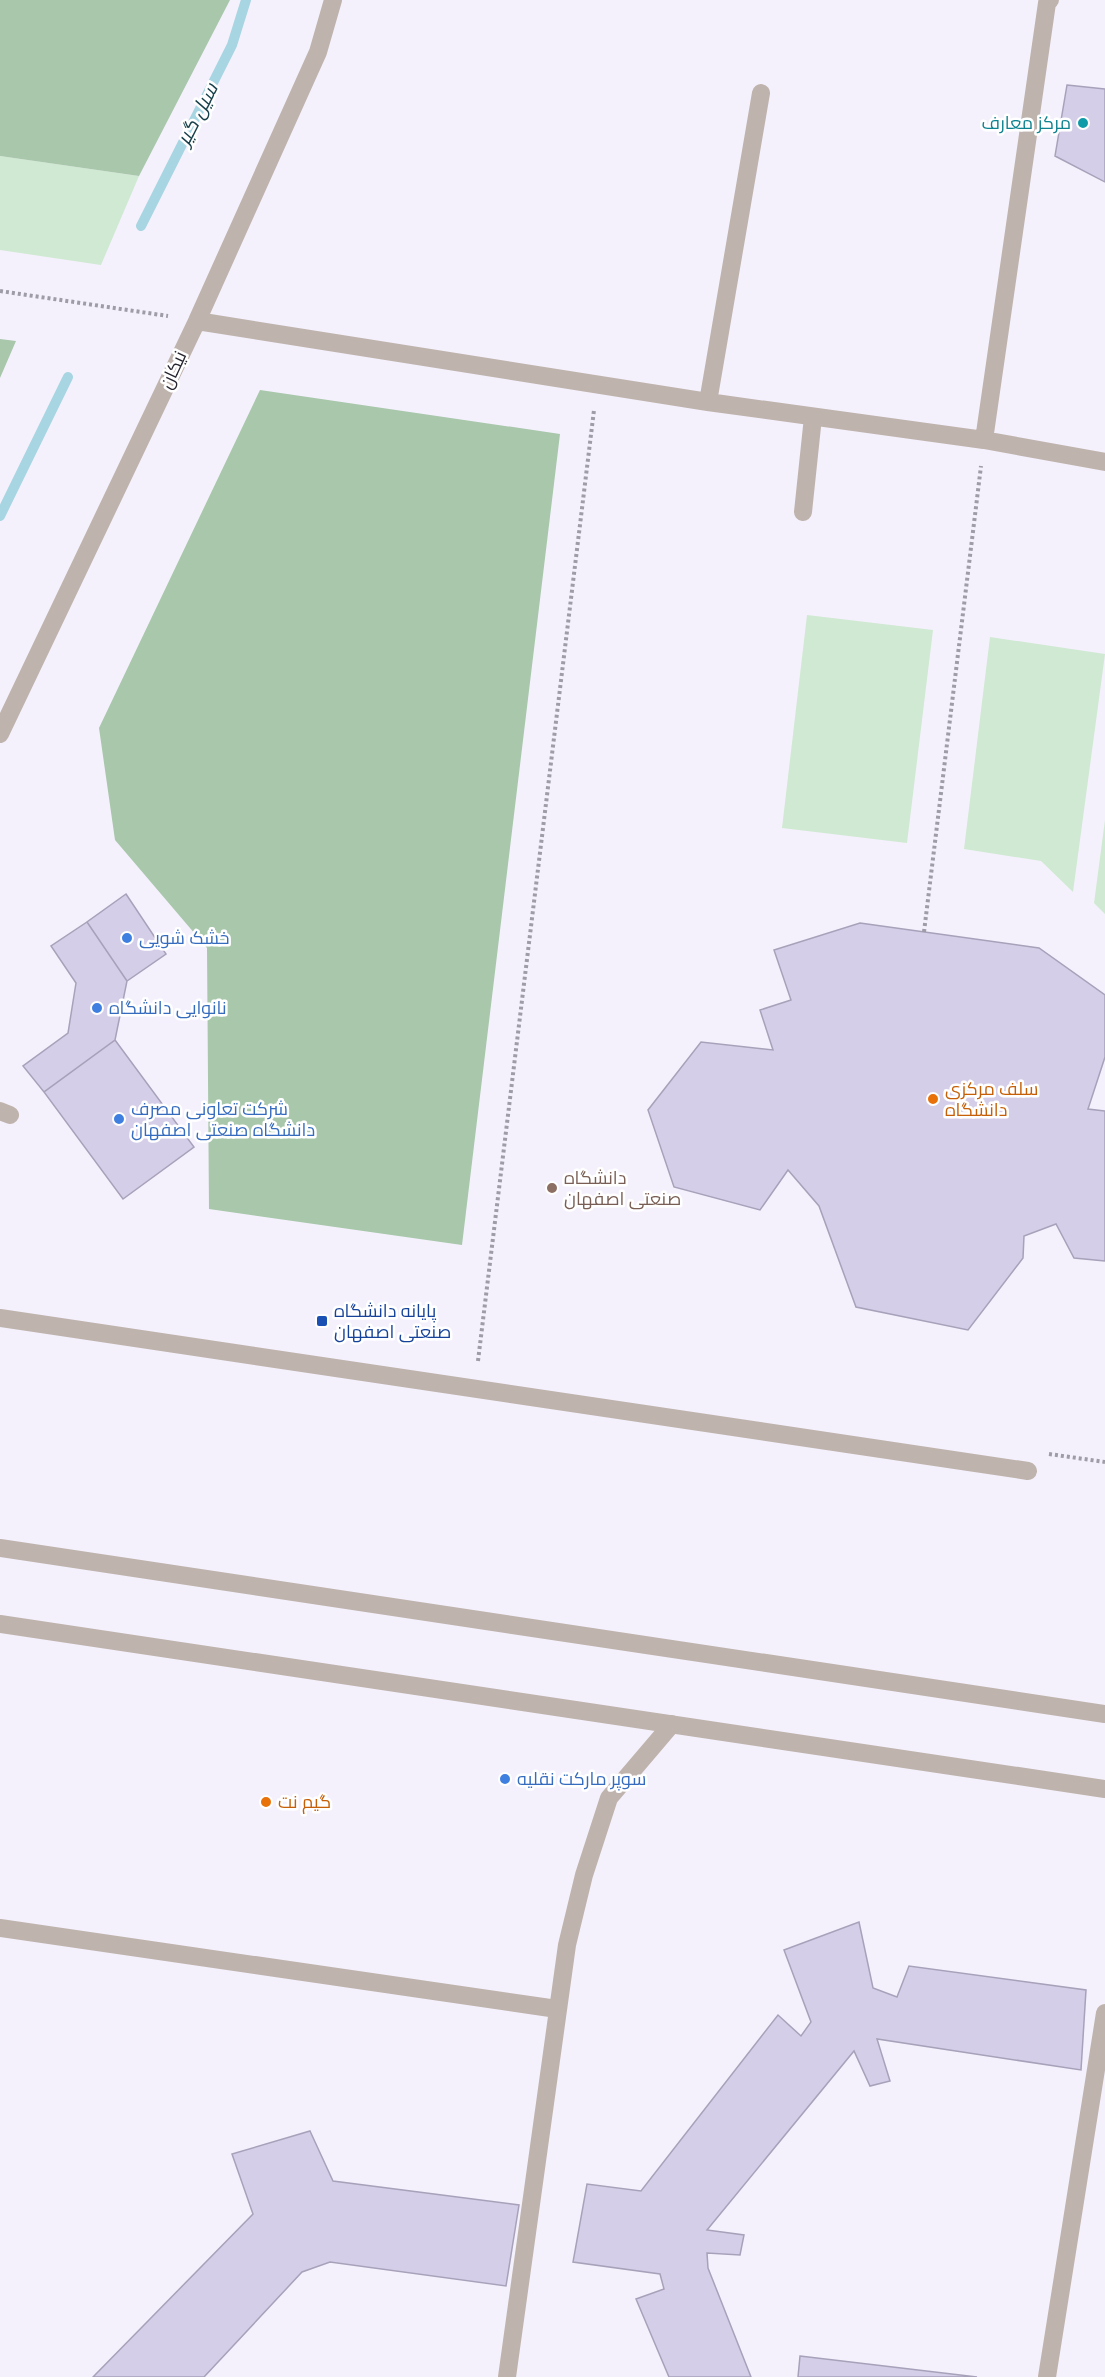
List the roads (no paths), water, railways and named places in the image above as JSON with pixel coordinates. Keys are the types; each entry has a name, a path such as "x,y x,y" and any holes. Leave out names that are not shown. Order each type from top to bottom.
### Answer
{"lane":[{"name":"نیکان","path":"0,734 197,321 318,52 333,0"},
{"path":"984,440 1047,3 1050,0"},
{"path":"708,402 761,93"},
{"path":"197,321 708,402 984,440 1105,462"},
{"path":"803,512 813,417"},
{"path":"0,1318 1029,1471"},
{"path":"0,1548 1105,1714"},
{"path":"0,1624 1105,1789"},
{"path":"507,2377 557,2009 570,1933 584,1875 609,1798 672,1724"},
{"path":"0,1928 557,2009"},
{"path":"1047,2377 1105,2013"}],"waterway":[{"name":"سیل گیر","path":"141,226 232,45 246,0"},
{"name":"سیل گیر","path":"0,516 68,377"}],"place":[{"name":"مرکز معارف","path":"1083,123"},
{"name":"خشک شویی","path":"127,938"},
{"name":"نانوایی دانشگاه","path":"97,1008"},
{"name":"سلف مرکزی دانشگاه","path":"933,1099"},
{"name":"شرکت تعاونی مصرف دانشگاه صنعتی اصفهان","path":"119,1119"},
{"name":"دانشگاه صنعتی اصفهان","path":"552,1188"},
{"name":"پایانه دانشگاه صنعتی اصفهان","path":"322,1321"},
{"name":"سوپر مارکت نقلیه","path":"505,1779"},
{"name":"گیم نت","path":"266,1802"}]}
